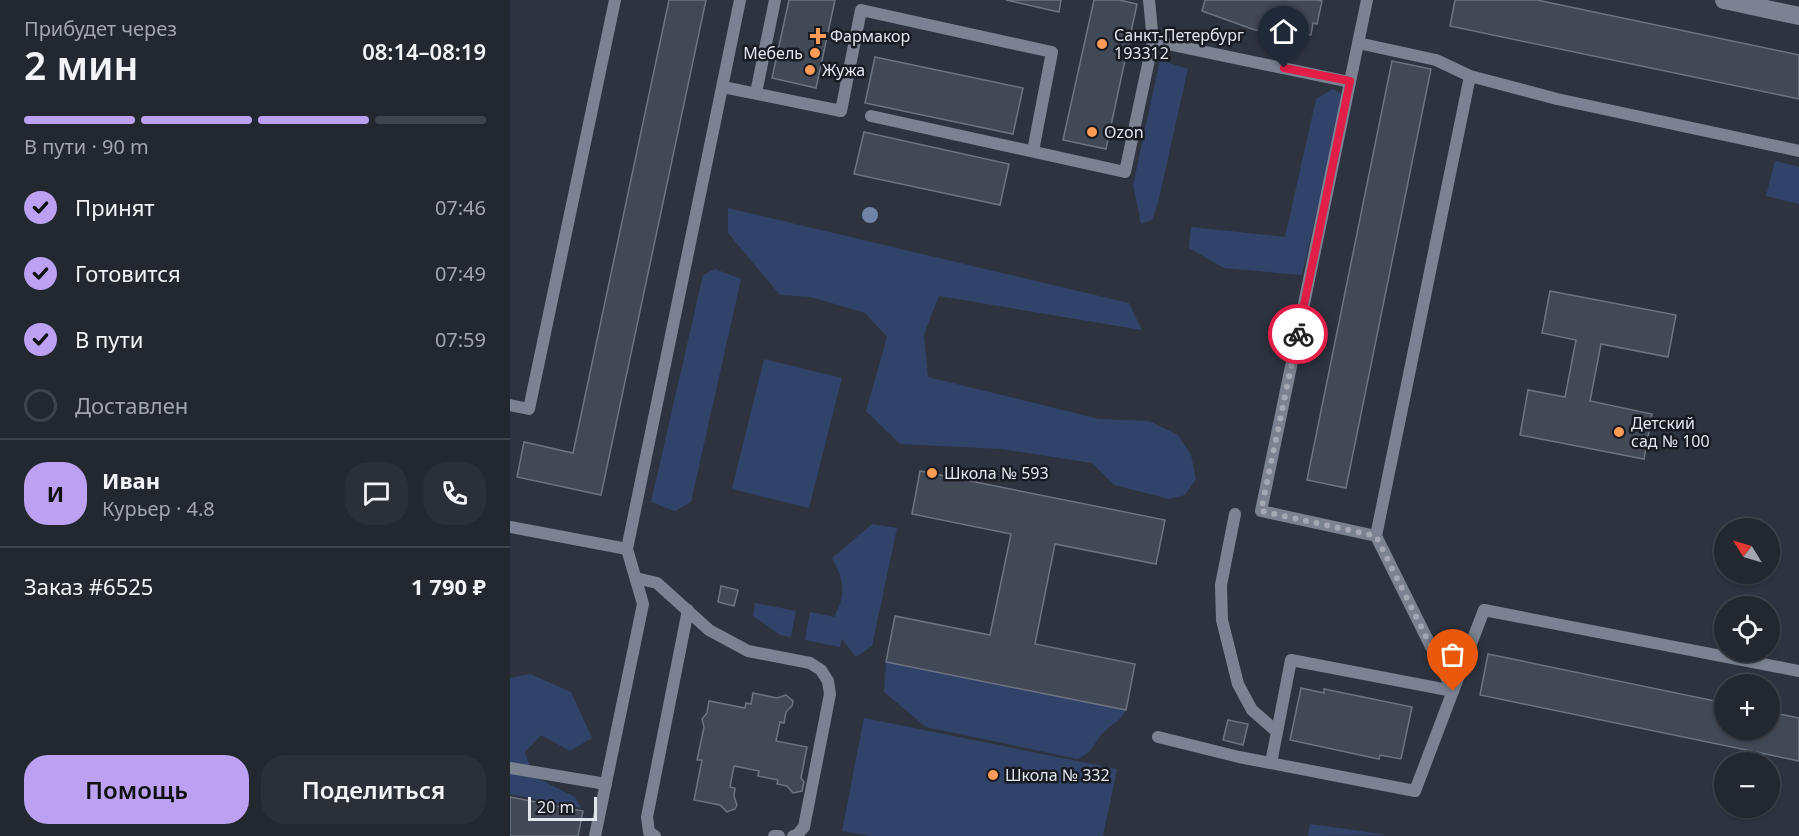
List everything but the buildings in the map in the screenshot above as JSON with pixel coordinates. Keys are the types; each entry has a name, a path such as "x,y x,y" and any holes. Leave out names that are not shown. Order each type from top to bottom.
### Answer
{"street":[{"path":"1724,0 1799,16"}],"lane":[{"path":"510,405 529,409 615,0"},
{"path":"595,836 643,604 627,549 740,0"},
{"path":"756,93 775,0"},
{"path":"871,116 1125,172 1153,41 1149,0"},
{"path":"1367,0 1261,511 1376,536"},
{"path":"723,87 841,111 861,10 1052,52 1034,151"},
{"path":"1153,41 1350,81"},
{"path":"1358,43 1436,60 1470,76 1557,99 1799,151"},
{"path":"1453,691 1376,536 1470,76"},
{"path":"1235,514 1221,585 1222,620 1238,684 1252,710 1277,732"},
{"path":"510,527 627,549"},
{"path":"636,578 657,583 709,630 748,651 810,663 821,670 828,681 830,694 804,827 793,836"},
{"path":"655,836 649,832 647,817 688,610"},
{"path":"1158,737 1271,763 1415,790 1484,610 1799,671"},
{"path":"1271,763 1291,660 1453,691"},
{"path":"510,768 606,784"}],"shaded area":[{"path":"1160,60 1188,69 1158,203 1152,220 1141,224 1133,185"},
{"path":"1333,89 1344,96 1302,275 1224,268 1189,248 1191,227 1285,237 1316,99"},
{"path":"1775,161 1799,167 1799,204 1766,196"},
{"path":"728,208 1129,303 1142,330 939,296 924,334 928,377 1099,419 1149,421 1178,435 1191,455 1196,479 1185,495 1169,499 1114,485 1092,463 1002,449 900,444 866,411 887,337 865,313 811,297 780,295 728,233"},
{"path":"715,269 741,279 691,502 675,511 651,502 703,275"},
{"path":"764,359 842,378 809,508 732,489"},
{"path":"872,524 897,528 872,646 856,657 842,639 840,647 805,640 810,612 834,617 841,601 841,580 832,558"},
{"path":"755,603 796,611 791,637 780,635 753,616"},
{"path":"886,662 1126,710 1090,750 1078,759 926,727 884,692"},
{"path":"530,674 571,692 592,738 570,751 541,735 525,752 533,776 575,797 581,808 510,794 510,678"},
{"name":"Школа № 332","path":"864,718 1117,769 1103,836 869,836 842,831"},
{"path":"1310,824 1388,835 1308,836"}],"way so far":[{"path":"1298,334 1261,511 1376,536 1453,691"}],"place":[{"name":"Фармакор","path":"818,36"},
{"name":"Санкт-Петербург 193312","path":"1102,44"},
{"name":"Мебель","path":"815,53"},
{"name":"Жужа","path":"810,70"},
{"name":"Ozon","path":"1092,132"},
{"name":"Детский сад № 100","path":"1619,432"},
{"name":"Школа № 593","path":"932,473"},
{"name":"Школа № 332","path":"993,775"}],"route":[{"path":"1284,68 1350,81 1298,334"}]}
